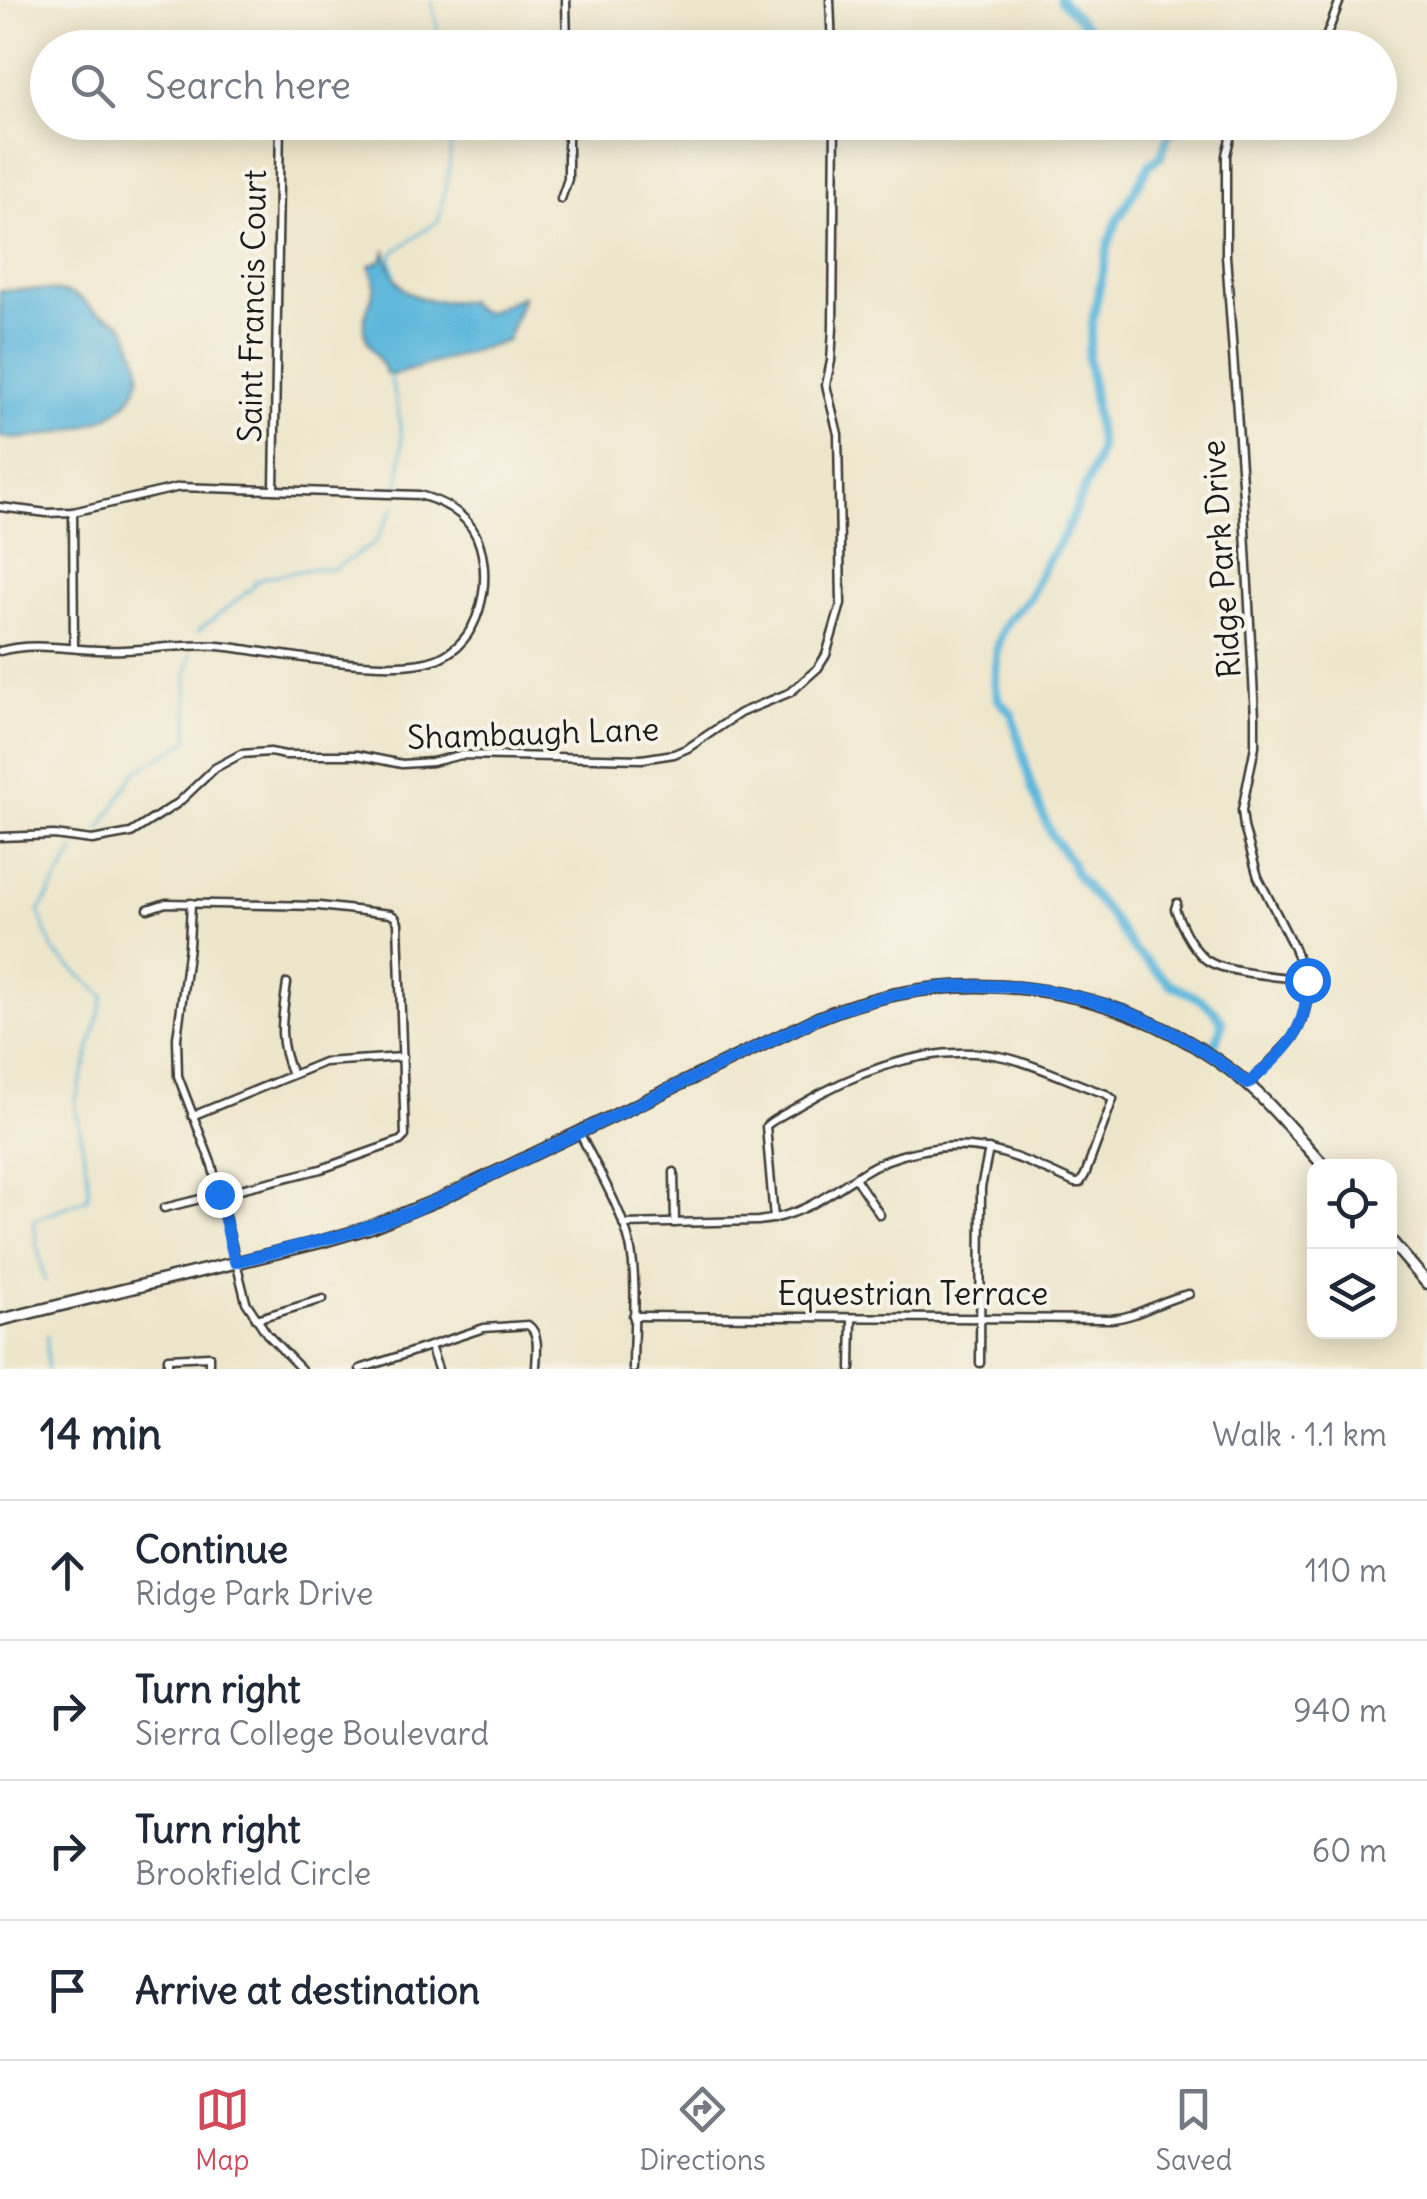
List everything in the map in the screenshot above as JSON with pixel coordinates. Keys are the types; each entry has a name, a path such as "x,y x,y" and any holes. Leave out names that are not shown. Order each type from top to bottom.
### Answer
{"main road":[{"path":"0,1320 350,1233 410,1212 834,1012 894,994 958,986 1030,988 1078,997 1174,1034 1248,1084 1318,1159"},
{"path":"1397,1248 1427,1283"}],"street":[{"path":"566,0 567,30"},
{"path":"830,0 831,30"},
{"path":"1329,30 1340,0"},
{"name":"Saint Francis Court","path":"274,490 280,140"},
{"path":"560,199 568,179 568,140"},
{"name":"Shambaugh Lane","path":"0,837 54,835 92,840 131,833 178,803 214,768 240,754 357,755 402,764 461,755 658,758 688,748 740,713 791,692 805,681 826,655 841,604 838,434 826,385 833,328 835,140"},
{"name":"Ridge Park Drive","path":"1230,140 1226,155 1226,255 1256,716 1255,746 1242,810 1258,877 1307,980"},
{"path":"0,507 73,512 180,487 419,495 436,500 470,524 480,546 483,577 476,621 466,636 444,655 414,664 355,663 205,645 101,650 31,646 0,652"},
{"path":"73,512 74,648"},
{"path":"1177,903 1174,909 1186,931 1211,964 1307,980 1307,1002 1298,1031 1248,1084"},
{"path":"148,909 159,904 326,906 390,914 398,923 405,1136 321,1169 164,1208"},
{"path":"191,904 190,946 176,1054 178,1076 212,1165 242,1292 267,1334 301,1369"},
{"path":"288,984 281,1037 292,1074"},
{"path":"624,1224 774,1220 808,1208 884,1161 961,1145 989,1149 1080,1183 1114,1100 1043,1069 988,1054 937,1054 855,1076 827,1088 766,1126 774,1220"},
{"path":"192,1116 313,1065 335,1060 403,1057"},
{"path":"579,1132 624,1224 632,1257 633,1369"},
{"path":"980,1362 981,1188 989,1149"},
{"path":"674,1172 675,1223"},
{"path":"855,1178 880,1215"},
{"name":"Equestrian Terrace","path":"633,1316 1124,1318 1188,1294"},
{"path":"256,1319 323,1298"},
{"path":"852,1318 852,1369"},
{"path":"360,1369 492,1327 528,1325 536,1337 536,1369"},
{"path":"430,1346 438,1369"},
{"path":"168,1369 168,1358 209,1356 209,1369"}],"water":[{"path":"386,251 397,280 414,296 468,301 485,313 523,296 507,341 386,374 368,341 364,322 375,283 369,266 381,261"},
{"path":"0,290 68,293 119,321 130,336 139,369 138,384 131,397 108,416 77,429 30,438 0,437"}],"waterway":[{"path":"431,0 438,30"},
{"path":"1060,0 1090,30"},
{"path":"395,274 391,260 394,252 439,220 451,140"},
{"path":"1167,140 1161,156 1150,164 1117,221 1109,242 1088,356 1100,447 1096,462 1065,534 1030,597 1008,620 1001,634 995,684 998,699 1012,714 1032,789 1052,836 1074,872 1133,949 1170,984 1215,1011 1222,1022 1213,1048"},
{"path":"389,375 401,430 398,487"},
{"path":"197,632 255,582 316,568 333,569 374,544 395,506"},
{"path":"100,830 136,771 188,741 187,674 191,654"},
{"path":"45,1281 34,1220 88,1198 75,1103 104,996 53,951 39,912 74,852"},
{"path":"47,1335 47,1369"}],"route":[{"path":"219,1194 235,1262 320,1242 410,1212 464,1188 818,1018 877,998 930,988 1014,986 1107,1005 1174,1034 1248,1084 1298,1031 1307,1002 1307,980"}]}
